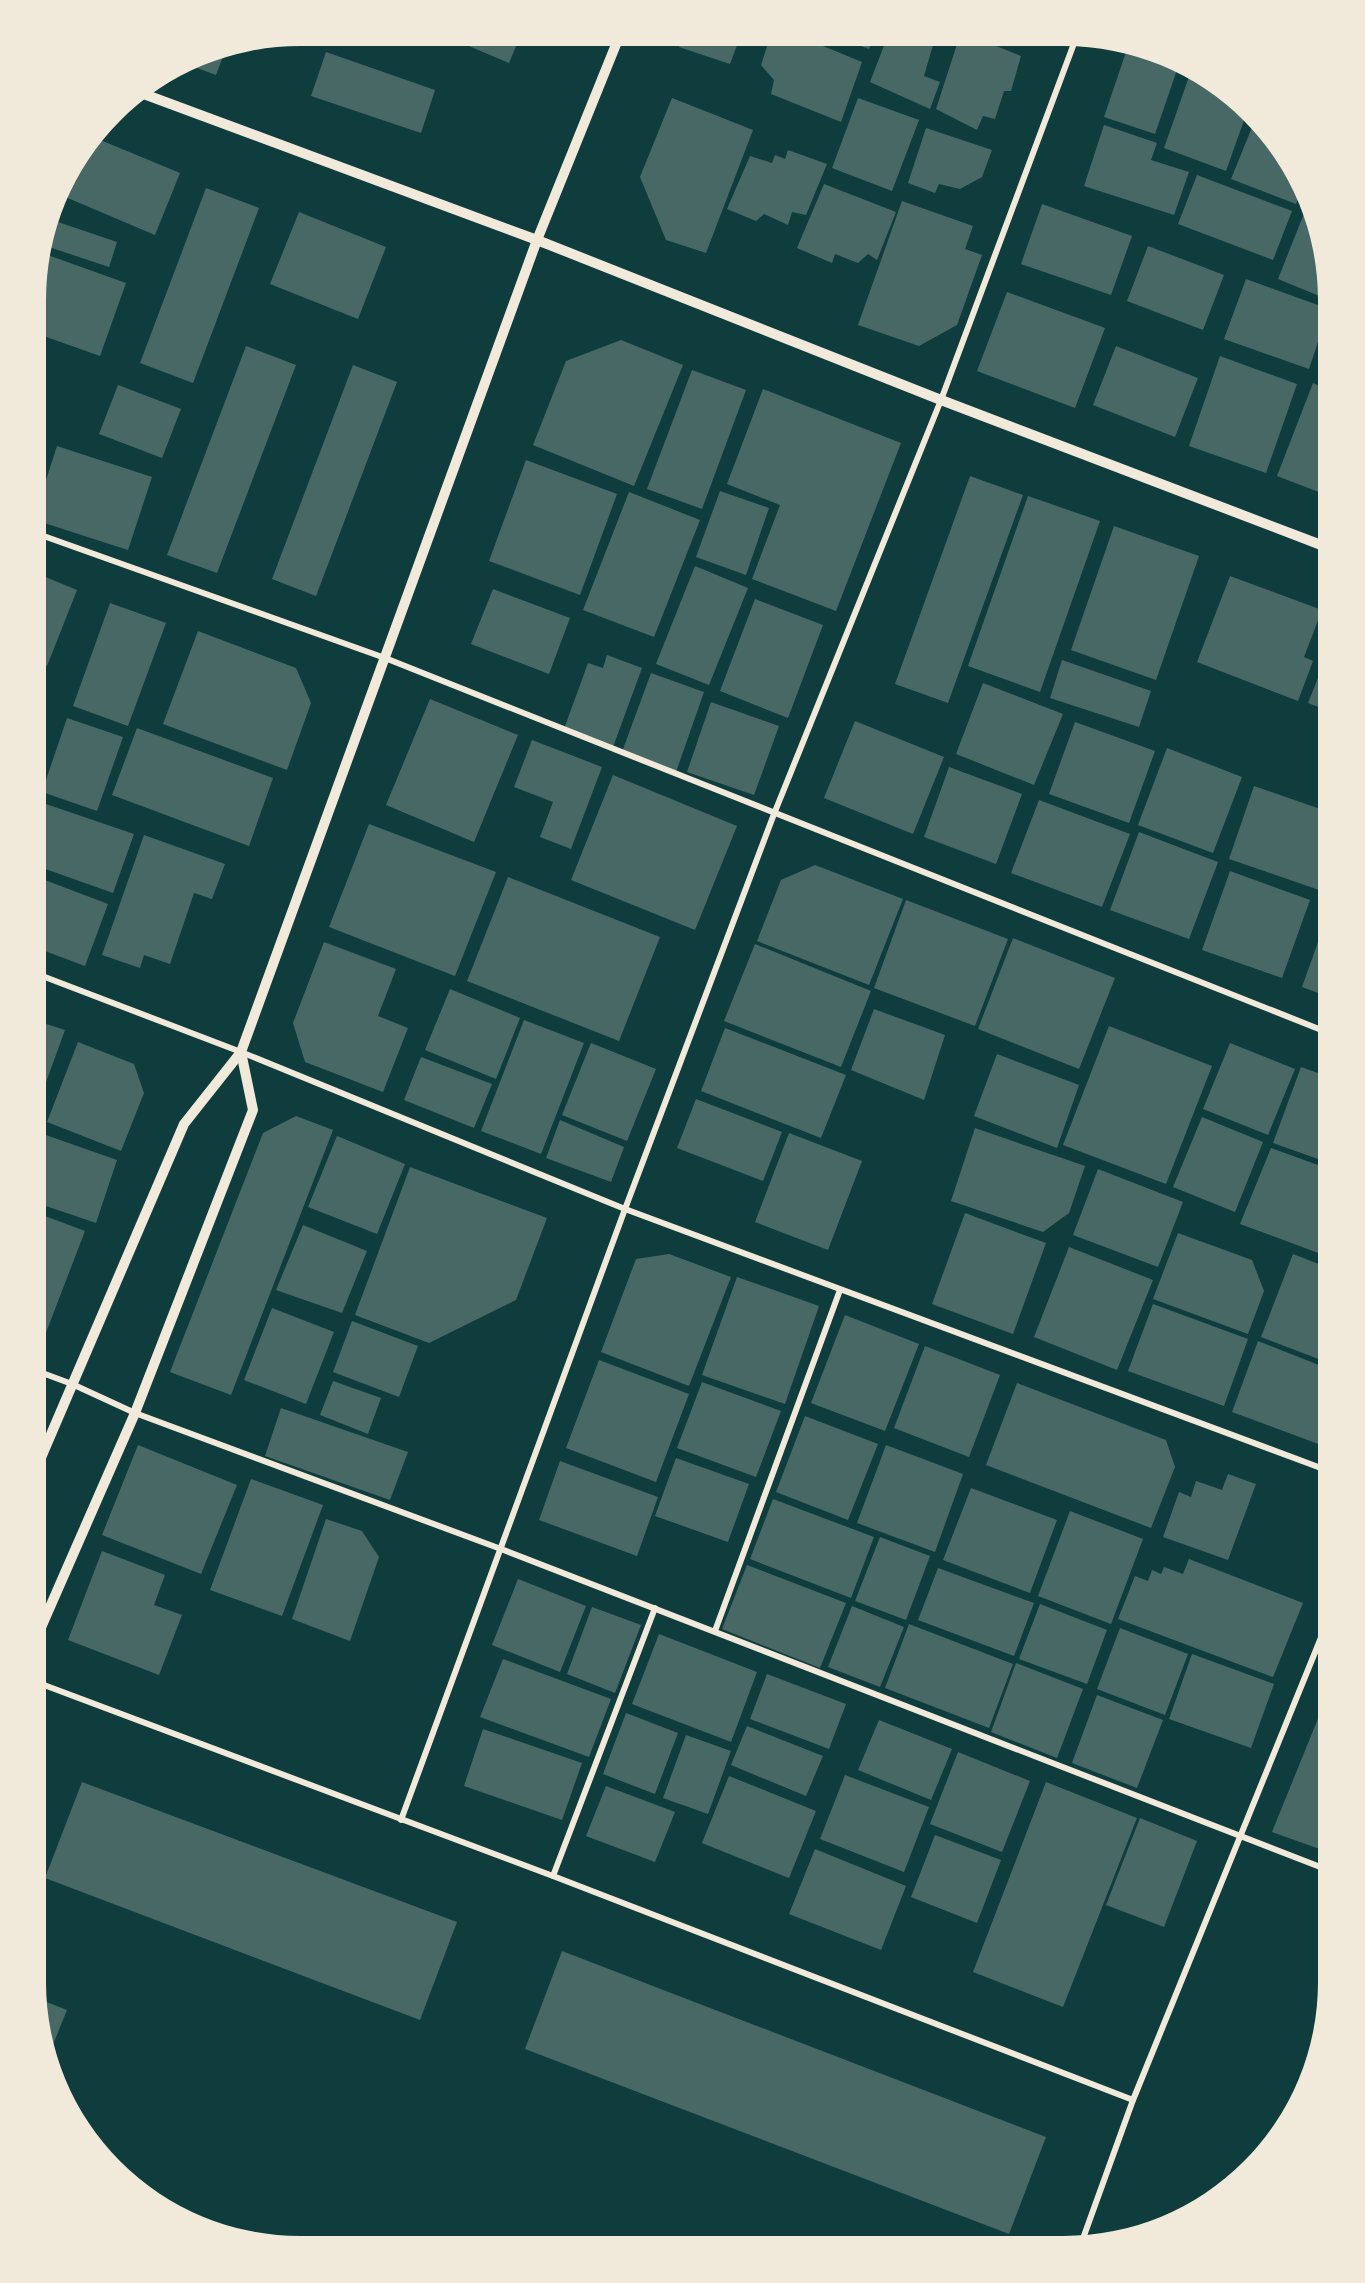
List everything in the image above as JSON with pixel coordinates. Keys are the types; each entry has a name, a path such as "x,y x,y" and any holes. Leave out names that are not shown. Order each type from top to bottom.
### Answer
{"street":[{"path":"46,1446 184,1124 241,1052 537,240 615,46"},
{"path":"401,1820 625,1209 774,814 942,400 1073,47"},
{"path":"150,96 537,240 942,400 1318,544"},
{"path":"46,537 385,658 1318,1029"},
{"path":"46,977 241,1052 625,1209 1318,1468"},
{"path":"46,1616 135,1413 253,1110 241,1052"},
{"path":"715,1631 840,1290"},
{"path":"46,1374 135,1413 656,1608 1318,1866"},
{"path":"553,1876 656,1608"},
{"path":"1085,2236 1132,2100 1318,1645"},
{"path":"46,1686 553,1876 1132,2100"}],"building":[{"path":"469,46 516,46 509,63"},
{"path":"679,46 737,46 730,64"},
{"path":"767,46 823,46 862,62 841,122 771,94 774,80 761,65"},
{"path":"884,46 933,46 924,76 940,82 930,109 870,82"},
{"path":"956,46 996,46 1021,56 1011,91 1004,91 995,119 983,116 977,130 936,109"},
{"path":"326,52 435,90 421,133 311,96"},
{"path":"1125,54 1176,73 1155,134 1104,117"},
{"path":"222,59 216,75 198,69"},
{"path":"1188,79 1219,99 1244,121 1226,171 1164,148"},
{"path":"672,98 753,130 706,253 666,240 640,177"},
{"path":"858,98 919,120 892,191 832,168"},
{"path":"1104,125 1157,143 1151,160 1189,172 1174,215 1084,186"},
{"path":"926,128 992,150 982,177 960,189 939,184 935,193 908,183"},
{"path":"1251,129 1276,160 1297,200 1296,204 1231,179"},
{"path":"103,141 180,173 155,235 68,198 89,160"},
{"path":"788,150 827,164 806,215 792,212 788,225 764,214 756,221 727,209 750,156 772,163 775,155 785,159"},
{"path":"1197,175 1292,211 1273,260 1178,224"},
{"path":"824,184 896,212 877,260 868,254 858,263 835,254 832,263 797,248"},
{"path":"206,188 259,208 193,383 140,363"},
{"path":"902,201 973,226 965,249 982,255 957,325 919,346 858,325"},
{"path":"1042,204 1132,236 1111,295 1021,264"},
{"path":"299,212 386,247 358,319 270,284"},
{"path":"1303,215 1314,251 1318,295 1278,279"},
{"path":"59,222 117,242 109,267 52,248"},
{"path":"1148,246 1224,275 1203,330 1127,301"},
{"path":"50,256 126,283 100,356 46,337 46,301"},
{"path":"1246,279 1318,305 1318,342 1309,369 1224,339"},
{"path":"1007,292 1105,328 1075,408 977,371"},
{"path":"621,340 683,365 634,486 533,445 566,361"},
{"path":"246,346 296,365 217,573 167,555"},
{"path":"1116,346 1198,378 1175,437 1093,405"},
{"path":"1220,356 1297,384 1266,473 1189,446"},
{"path":"353,365 397,382 316,596 272,579"},
{"path":"692,370 746,390 702,509 647,489"},
{"path":"1313,383 1318,385 1318,492 1277,476"},
{"path":"118,385 181,409 162,458 99,434"},
{"path":"763,389 901,443 836,611 752,579 780,505 727,484"},
{"path":"57,446 152,477 128,550 46,524 46,480"},
{"path":"526,460 617,494 580,595 489,561"},
{"path":"970,476 1023,495 948,703 895,684"},
{"path":"720,491 769,508 746,575 696,557"},
{"path":"629,492 700,520 654,637 583,610"},
{"path":"1028,496 1100,521 1040,692 968,666"},
{"path":"1114,526 1199,556 1156,680 1071,650"},
{"path":"695,566 748,588 709,685 656,664"},
{"path":"1230,576 1318,609 1318,620 1304,657 1313,661 1298,701 1197,662"},
{"path":"46,577 77,590 46,666"},
{"path":"493,589 570,618 549,674 471,644"},
{"path":"755,599 823,625 788,718 720,691"},
{"path":"110,603 166,623 128,726 73,706"},
{"path":"198,631 296,668 311,703 287,770 163,724"},
{"path":"607,655 642,668 613,747 564,729 588,663 603,668"},
{"path":"1062,660 1151,691 1139,727 1050,698"},
{"path":"651,673 704,692 676,772 622,752"},
{"path":"1318,678 1318,707 1308,703"},
{"path":"983,683 1063,714 1034,785 956,754"},
{"path":"430,699 518,735 474,842 386,805"},
{"path":"711,702 779,726 754,795 687,772"},
{"path":"67,718 123,737 97,811 46,793 46,780"},
{"path":"855,721 944,757 913,834 824,798"},
{"path":"1075,722 1155,751 1129,823 1049,794"},
{"path":"137,728 273,778 249,846 112,795"},
{"path":"532,740 602,767 571,849 540,837 553,802 514,787"},
{"path":"1167,748 1242,777 1213,853 1138,825"},
{"path":"949,767 1022,794 996,864 924,837"},
{"path":"613,775 737,826 695,930 571,880"},
{"path":"1254,786 1318,808 1318,890 1229,859"},
{"path":"1039,800 1130,834 1102,907 1011,873"},
{"path":"46,804 134,834 113,893 46,869"},
{"path":"369,824 496,872 455,976 329,927"},
{"path":"1139,832 1218,862 1189,939 1110,910"},
{"path":"144,835 225,864 212,899 194,893 170,964 144,955 140,968 102,955"},
{"path":"815,865 903,899 869,985 757,941 781,880"},
{"path":"1230,871 1310,900 1282,978 1202,950"},
{"path":"508,877 660,937 619,1041 467,981"},
{"path":"46,880 108,904 85,966 46,951"},
{"path":"906,900 1008,939 975,1026 874,988"},
{"path":"1013,938 1115,978 1079,1069 978,1029"},
{"path":"324,942 396,969 378,1016 408,1028 383,1092 305,1062 293,1023"},
{"path":"1318,942 1318,993 1302,987"},
{"path":"755,944 871,991 841,1067 724,1021"},
{"path":"450,989 520,1018 496,1079 425,1050"},
{"path":"874,1009 945,1035 924,1100 851,1070"},
{"path":"524,1020 584,1043 541,1154 481,1131"},
{"path":"46,1024 65,1030 46,1082"},
{"path":"1109,1026 1212,1066 1166,1184 1063,1145"},
{"path":"725,1028 846,1075 821,1138 701,1091"},
{"path":"78,1042 134,1064 144,1093 121,1151 47,1122"},
{"path":"591,1043 656,1069 627,1141 562,1115"},
{"path":"1230,1043 1295,1069 1268,1135 1203,1109"},
{"path":"997,1054 1079,1085 1057,1148 974,1116"},
{"path":"421,1057 492,1084 474,1128 404,1100"},
{"path":"1301,1067 1318,1073 1318,1159 1273,1143"},
{"path":"696,1099 782,1132 763,1181 677,1148"},
{"path":"296,1116 333,1130 231,1395 170,1372 263,1133"},
{"path":"1202,1117 1263,1142 1235,1212 1173,1187"},
{"path":"560,1120 624,1147 611,1182 546,1158"},
{"path":"975,1128 1085,1166 1069,1213 1043,1232 951,1201"},
{"path":"789,1133 862,1161 828,1250 755,1222"},
{"path":"46,1135 117,1160 96,1223 46,1206"},
{"path":"337,1136 405,1164 377,1234 308,1207"},
{"path":"1271,1148 1318,1165 1318,1253 1240,1224"},
{"path":"410,1167 547,1218 516,1300 429,1343 355,1315"},
{"path":"1098,1169 1183,1202 1158,1267 1073,1235"},
{"path":"965,1213 1046,1243 1013,1334 932,1304"},
{"path":"46,1216 85,1231 46,1333"},
{"path":"303,1225 367,1251 342,1313 276,1290"},
{"path":"1178,1233 1252,1260 1264,1291 1248,1334 1153,1299"},
{"path":"1069,1247 1153,1280 1117,1370 1034,1337"},
{"path":"669,1254 731,1277 689,1386 601,1352 636,1259"},
{"path":"1293,1254 1318,1264 1318,1359 1261,1337"},
{"path":"737,1277 819,1306 785,1404 702,1375"},
{"path":"1153,1304 1248,1339 1224,1406 1128,1371"},
{"path":"272,1308 334,1332 306,1404 244,1380"},
{"path":"845,1315 919,1344 885,1431 811,1403"},
{"path":"352,1321 418,1346 399,1397 333,1372"},
{"path":"1258,1341 1318,1365 1318,1444 1232,1412"},
{"path":"925,1346 1000,1375 969,1457 894,1428"},
{"path":"599,1360 689,1394 656,1482 566,1448"},
{"path":"333,1381 381,1398 368,1434 320,1415"},
{"path":"702,1382 781,1411 756,1477 677,1448"},
{"path":"1017,1383 1166,1440 1175,1467 1151,1528 986,1465"},
{"path":"281,1408 408,1452 390,1500 265,1456"},
{"path":"805,1416 878,1444 848,1520 776,1492"},
{"path":"138,1445 237,1485 201,1574 102,1535"},
{"path":"886,1445 963,1474 935,1552 857,1523"},
{"path":"676,1458 749,1484 728,1542 655,1516"},
{"path":"560,1461 658,1497 637,1556 539,1520"},
{"path":"1228,1474 1256,1484 1228,1560 1163,1537 1179,1492 1191,1497 1196,1481 1222,1490"},
{"path":"251,1479 323,1505 282,1616 210,1590"},
{"path":"971,1488 1057,1520 1030,1593 943,1560"},
{"path":"773,1499 874,1537 851,1598 750,1559"},
{"path":"1070,1511 1143,1539 1111,1624 1038,1596"},
{"path":"326,1519 362,1531 379,1557 350,1641 292,1619"},
{"path":"880,1537 930,1556 906,1620 855,1601"},
{"path":"102,1551 165,1575 154,1605 182,1615 159,1675 68,1640"},
{"path":"1189,1559 1303,1603 1273,1677 1118,1619 1135,1576 1148,1581 1152,1570 1161,1574 1164,1567 1183,1574"},
{"path":"747,1565 846,1603 820,1668 722,1629"},
{"path":"938,1568 1034,1603 1014,1656 918,1620"},
{"path":"518,1579 586,1606 560,1672 492,1645"},
{"path":"1040,1604 1107,1630 1087,1684 1019,1659"},
{"path":"852,1606 904,1627 880,1687 828,1667"},
{"path":"592,1607 641,1625 615,1693 567,1674"},
{"path":"909,1624 1013,1664 989,1728 885,1688"},
{"path":"1120,1628 1188,1654 1165,1715 1097,1689"},
{"path":"659,1634 757,1672 731,1742 632,1704"},
{"path":"1192,1654 1274,1684 1251,1748 1169,1719"},
{"path":"503,1659 611,1699 589,1757 480,1717"},
{"path":"1016,1663 1083,1689 1057,1758 991,1732"},
{"path":"767,1674 846,1704 829,1749 750,1719"},
{"path":"1097,1695 1163,1720 1137,1788 1072,1763"},
{"path":"626,1713 678,1733 655,1794 603,1774"},
{"path":"1318,1719 1318,1848 1272,1832"},
{"path":"879,1720 952,1749 931,1800 858,1770"},
{"path":"747,1726 823,1756 806,1796 731,1765"},
{"path":"483,1729 582,1763 562,1820 464,1786"},
{"path":"686,1735 731,1751 708,1814 663,1798"},
{"path":"958,1752 1030,1781 1002,1852 930,1824"},
{"path":"845,1775 929,1807 904,1872 820,1839"},
{"path":"729,1776 816,1811 789,1878 702,1843"},
{"path":"82,1782 457,1922 420,2020 46,1878"},
{"path":"1046,1782 1137,1818 1063,2007 973,1972"},
{"path":"606,1786 675,1812 655,1862 586,1836"},
{"path":"1140,1818 1197,1841 1164,1927 1106,1905"},
{"path":"935,1835 1001,1860 977,1923 911,1897"},
{"path":"815,1849 906,1886 881,1950 789,1914"},
{"path":"562,1951 1046,2137 1009,2234 525,2049"},
{"path":"47,2002 67,2010 54,2043"}]}
